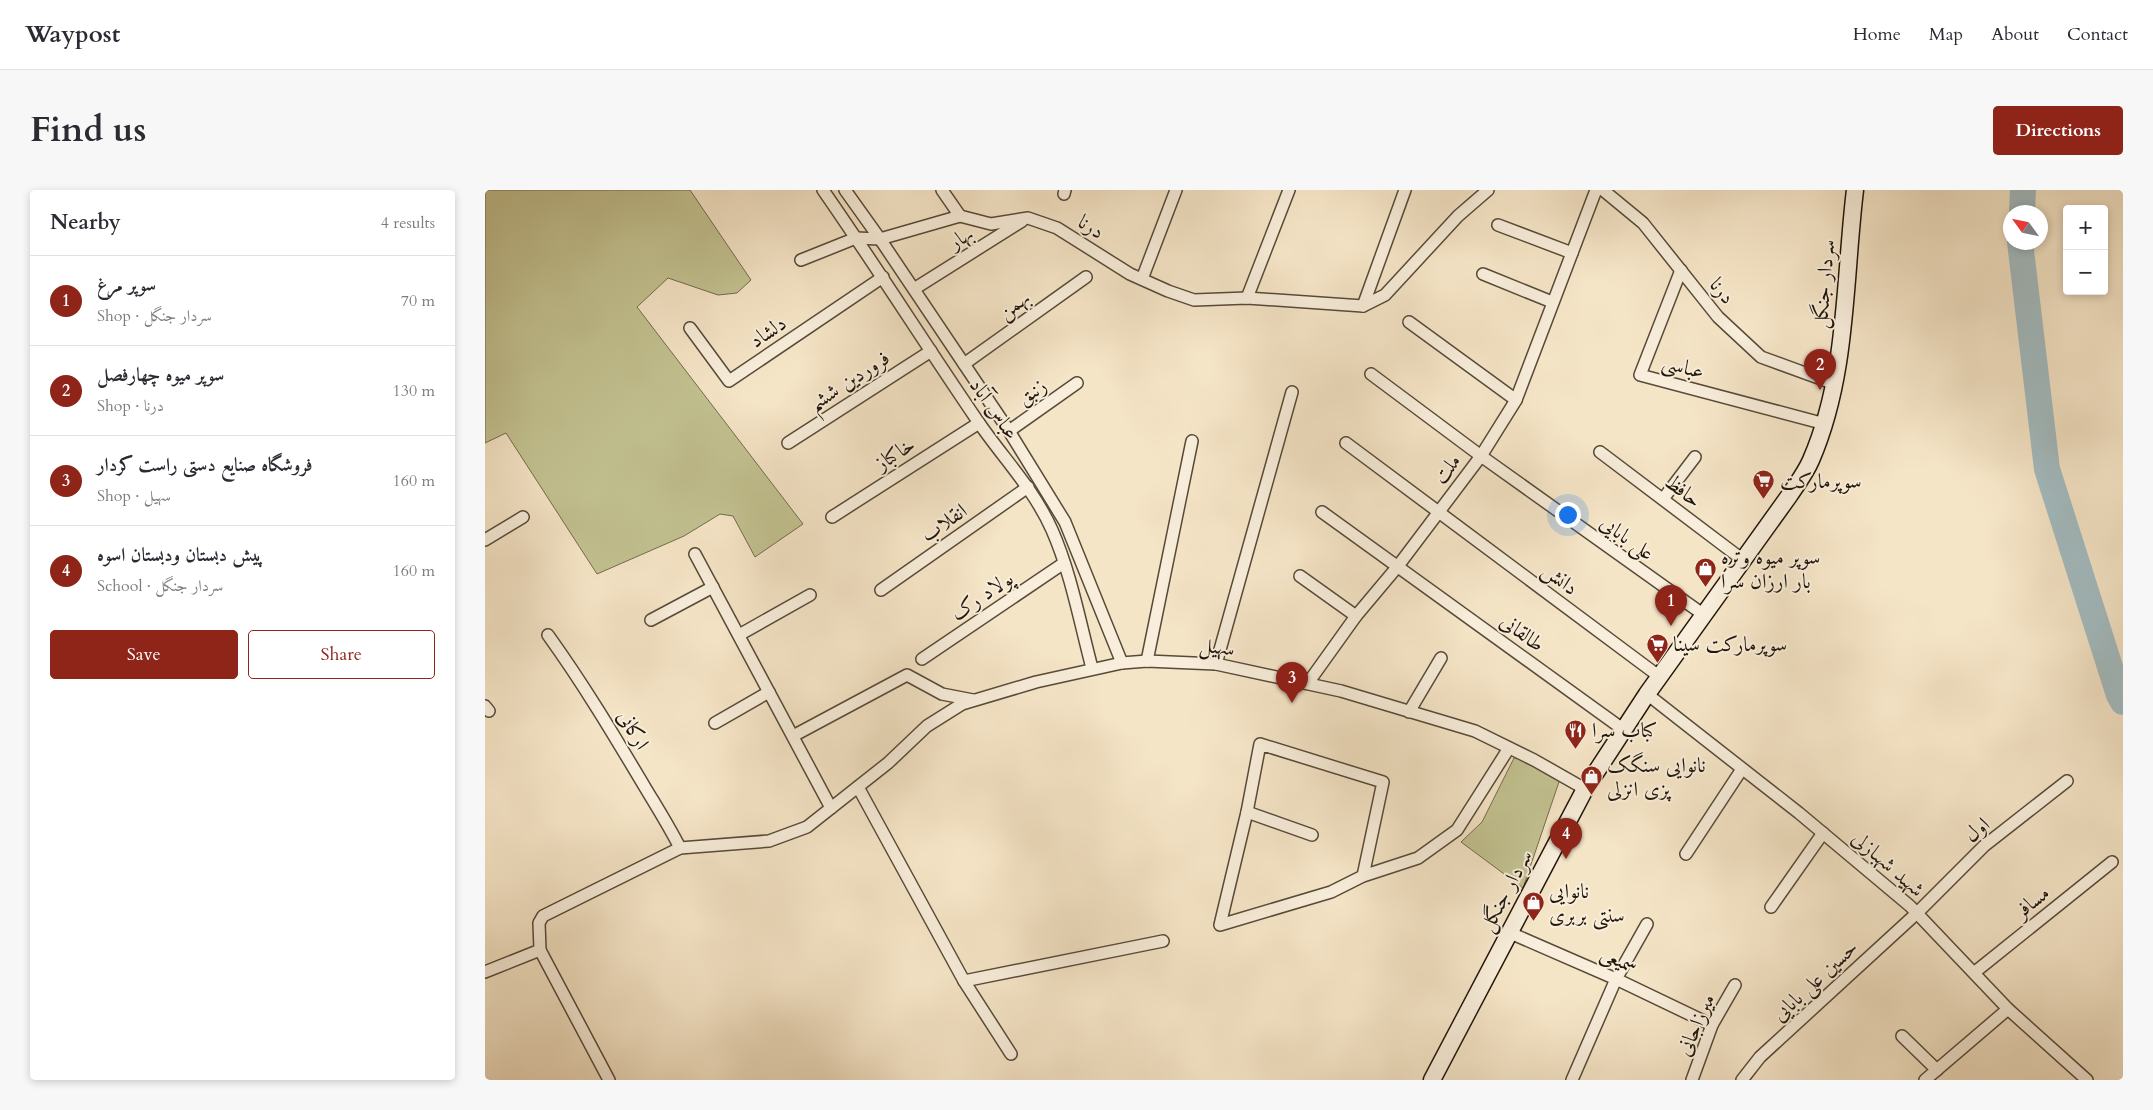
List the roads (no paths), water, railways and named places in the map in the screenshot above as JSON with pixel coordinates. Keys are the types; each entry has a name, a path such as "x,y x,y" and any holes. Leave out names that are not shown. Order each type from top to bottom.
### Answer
{"main road":[{"name":"سردار جنگل","path":"1432,1080 1508,932 1585,789 1647,694 1811,462 1825,424 1835,384 1855,190"}],"street":[{"name":"عباس آباد","path":"823,190 979,423 1028,487 1052,529 1064,563 1092,668"},
{"name":"عباس آباد","path":"845,190 1009,431 1065,522 1122,663"},
{"path":"801,260 856,238 880,239 960,216 942,190"},
{"path":"1142,279 1176,190"},
{"path":"1247,298 1289,190"},
{"path":"1363,306 1405,190"},
{"path":"1363,306 1385,295 1458,216 1489,190"},
{"name":"ملت","path":"1308,683 1356,616 1398,566 1481,456 1516,400 1596,190"},
{"name":"درنا","path":"1603,190 1643,223 1718,317 1761,357 1835,384"},
{"name":"درنا","path":"960,216 991,224 1028,218 1057,228 1130,274 1194,300 1247,298 1363,306"},
{"name":"بهار","path":"914,289 1028,218"},
{"path":"1498,225 1571,253"},
{"name":"عباسی","path":"1681,270 1640,375 1825,424"},
{"path":"1483,274 1553,302"},
{"name":"دلشاد","path":"690,328 729,381 883,277"},
{"name":"بهمن","path":"964,364 1086,277"},
{"path":"1409,322 1516,400"},
{"name":"فروردین ششم","path":"788,443 931,351"},
{"name":"علی بابایی","path":"1371,374 1481,456 1704,615"},
{"name":"زنبق","path":"1009,431 1077,383"},
{"path":"1216,664 1292,392"},
{"name":"خاکباز","path":"832,518 979,423"},
{"path":"1147,662 1192,441"},
{"name":"دانش","path":"1346,443 1660,677"},
{"name":"حافظ","path":"1600,452 1743,560"},
{"path":"1663,499 1695,457"},
{"name":"انقلاب","path":"881,590 1028,487"},
{"name":"طالقانی","path":"1322,512 1624,730"},
{"path":"485,540 523,517"},
{"path":"695,554 831,808"},
{"name":"پولاد رک","path":"922,660 1064,563"},
{"path":"1300,576 1356,616"},
{"path":"651,620 713,587"},
{"path":"739,635 810,595"},
{"name":"ارکانی","path":"548,635 613,732 666,819 681,848"},
{"path":"1409,712 1441,658"},
{"name":"سهیل","path":"681,848 769,841 807,827 888,763 927,726 962,704 1092,668 1122,663 1216,664 1308,683 1475,731 1585,789"},
{"path":"793,736 907,674 943,694 973,700"},
{"path":"715,723 769,692"},
{"name":"شهید شهبازلی","path":"1647,694 1823,833 1917,913 1975,972 2008,1009 2087,1080"},
{"path":"1363,876 1383,782 1260,744 1247,812 1220,925 1331,892 1363,876 1418,858 1457,830 1509,748"},
{"path":"1686,854 1742,768"},
{"name":"اول","path":"1917,913 1984,846 2067,781"},
{"path":"858,787 964,981 1011,1054"},
{"path":"1247,812 1312,835"},
{"path":"1771,907 1823,833"},
{"path":"609,1080 540,950 539,924 543,916 681,848"},
{"name":"مسافر","path":"1975,972 2112,862"},
{"name":"حسین علی بابایی","path":"1742,1080 1760,1057 1917,913"},
{"path":"1572,1080 1616,979 1647,924"},
{"name":"سمیعی","path":"1508,932 1616,979 1712,1025"},
{"path":"964,981 1163,941"},
{"path":"485,972 540,950"},
{"name":"میرزاجانی","path":"1692,1080 1712,1025 1735,985"},
{"path":"1925,1080 2008,1009"},
{"path":"1901,1036 1937,1070"}],"waterway":[{"path":"2022,205 2023,190"},
{"path":"2021,250 2047,469 2119,695 2123,702"}],"place":[{"name":"سوپر میوه چهارفصل","path":"1820,390"},
{"name":"سوپرمارکت","path":"1764,500"},
{"name":"سوپر میوه وتره بار ارزان سرا","path":"1705,588"},
{"name":"سوپر مرغ","path":"1671,626"},
{"name":"سوپرمارکت سینا","path":"1657,663"},
{"name":"فروشگاه صنایع دستی راست کردار","path":"1292,703"},
{"name":"کباب سرا","path":"1576,749"},
{"name":"نانوایی سنگک پزی انزلی","path":"1591,796"},
{"name":"پیش دبستان ودبستان اسوه","path":"1566,859"},
{"name":"نانوایی سنتی بربری","path":"1533,922"}]}
